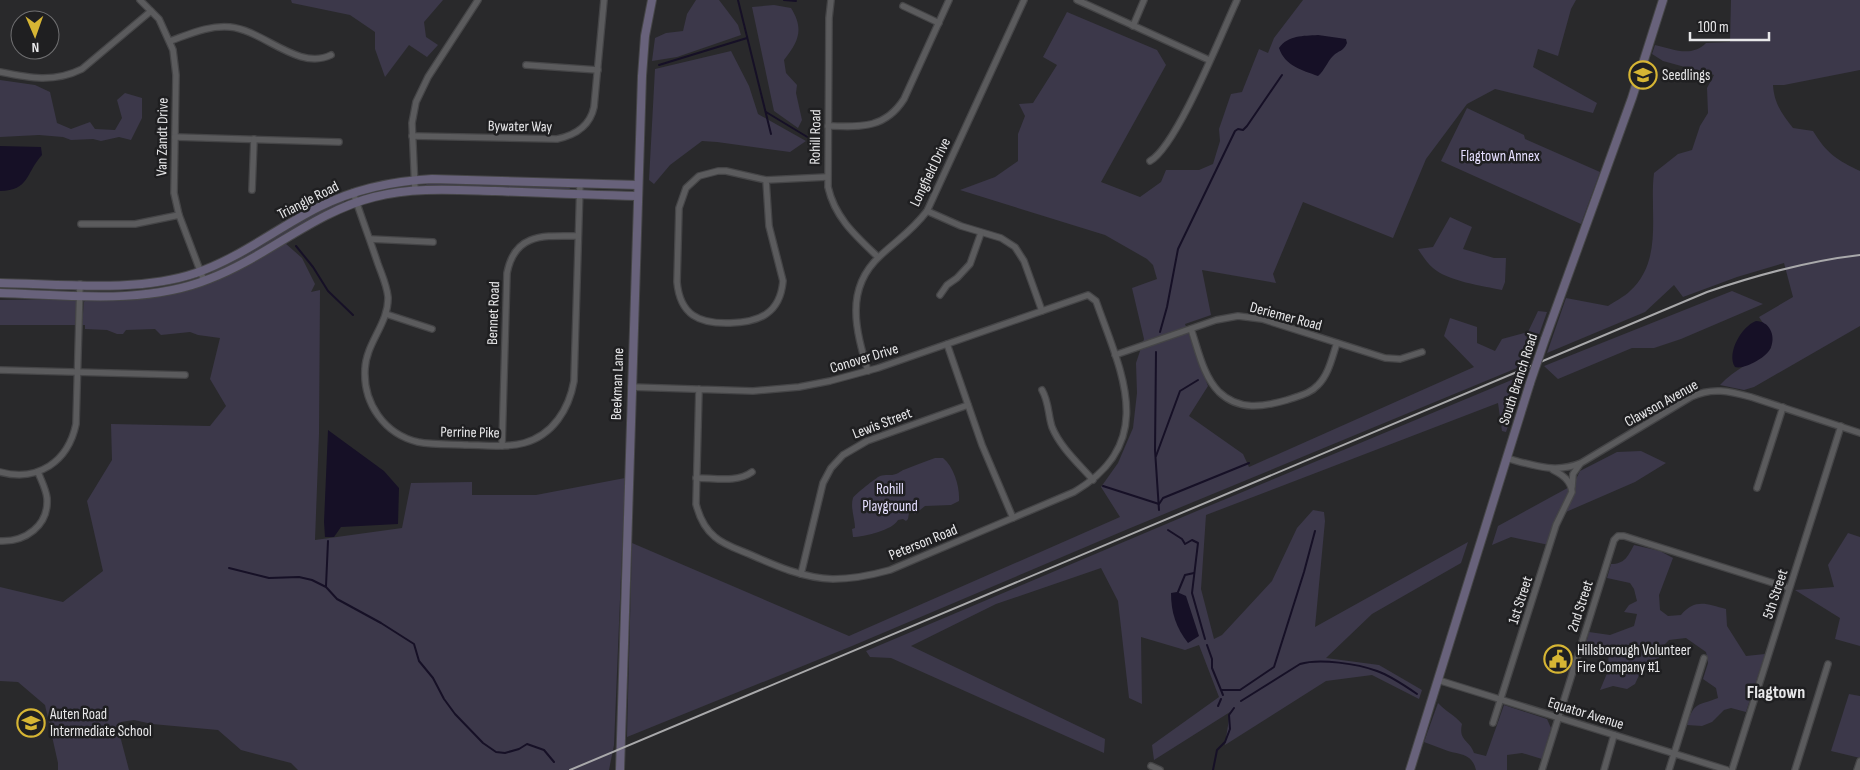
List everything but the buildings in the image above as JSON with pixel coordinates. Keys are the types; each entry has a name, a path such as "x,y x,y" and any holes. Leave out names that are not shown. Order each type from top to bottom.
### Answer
{"street":[{"name":"Van Zandt Drive","path":"140,0 159,19 173,50 176,75 174,193 179,215 204,281"},
{"path":"415,190 412,136 413,112 420,91 478,0"},
{"name":"Bywater Way","path":"412,136 558,140 580,130 592,112 604,0"},
{"name":"Beekman Lane","path":"620,770 643,61 652,0"},
{"name":"Rohill Road","path":"831,0 829,18 827,178 830,196 838,215 878,258"},
{"path":"828,126 861,127 871,125 894,112 904,99 949,0"},
{"name":"Longfield Drive","path":"868,371 857,332 855,309 861,285 878,258 908,234 927,211 1024,0"},
{"path":"1077,0 1209,60"},
{"path":"1133,26 1144,0"},
{"path":"1150,161 1162,151 1194,95 1237,0"},
{"name":"South Branch Road","path":"1410,770 1530,383 1629,106 1663,0"},
{"path":"903,6 939,23"},
{"path":"0,72 41,79 57,78 72,74 82,69 151,11"},
{"path":"170,41 202,29 228,26 248,31 278,47 310,59 320,59 331,55"},
{"path":"526,65 598,70"},
{"path":"175,137 339,142"},
{"path":"252,190 254,139"},
{"path":"766,180 768,226 783,281 777,304 766,314 752,321 712,324 704,322 686,308 678,292 679,217 682,197 686,188 693,181 708,172 726,171 766,180 827,178"},
{"name":"Triangle Road","path":"0,283 142,284 182,278 233,257 318,207 353,192 384,184 414,180 638,186"},
{"name":"Perrine Pike","path":"353,192 388,296 386,314 366,356 364,367 366,391 378,416 385,424 401,435 418,442 502,446 529,442 545,433 559,420 570,399 574,381 580,184"},
{"name":"Triangle Road","path":"0,293 146,294 175,290 204,281 244,262 324,216 356,202 391,193 415,190 638,196"},
{"path":"927,211 961,226 1009,242 1020,253 1042,311"},
{"path":"81,224 135,224 179,215"},
{"path":"940,295 947,285 957,278 970,264 981,233"},
{"name":"Bennet Road","path":"502,446 507,273 511,258 521,245 533,238 540,236 578,236"},
{"path":"370,238 433,242"},
{"path":"0,472 19,474 38,472 56,461 71,441 76,424 80,284"},
{"name":"Conover Drive","path":"631,387 753,391 782,389 830,381 868,371 1084,296 1088,295 1093,298"},
{"name":"Peterson Road","path":"699,389 696,504 698,512 708,530 730,546 785,570 834,579 878,573 898,567 1074,492 1093,480 1112,458 1126,424 1127,398 1123,377 1093,298"},
{"path":"386,314 432,330"},
{"name":"Deriemer Road","path":"1115,355 1227,317 1250,317 1392,359 1409,357 1422,352"},
{"path":"1190,329 1205,371 1212,384 1219,392 1234,402 1250,406 1270,405 1310,392 1323,379 1337,343"},
{"path":"947,344 982,444 1013,518"},
{"path":"0,370 185,375"},
{"path":"1042,390 1047,399 1050,418 1056,435 1093,480"},
{"name":"Clawson Avenue","path":"1506,458 1552,469 1566,468 1581,463 1701,392 1713,390 1727,391 1783,407 1860,433"},
{"name":"Lewis Street","path":"801,574 823,483 837,461 858,445 968,405"},
{"path":"1758,488 1783,407"},
{"name":"5th Street","path":"1732,770 1841,426"},
{"name":"1st Street","path":"1493,723 1556,525 1571,498 1573,474 1581,463"},
{"path":"1552,469 1562,475 1572,486"},
{"path":"0,541 20,539 28,536 41,522 46,510 47,497 38,472"},
{"path":"696,478 736,479 746,477 752,472"},
{"name":"2nd Street","path":"1542,770 1614,540 1618,536 1624,536 1789,588"},
{"path":"1669,770 1704,658"},
{"path":"1795,770 1828,664"},
{"name":"Equator Avenue","path":"1438,680 1727,770"},
{"path":"1604,770 1614,735"},
{"path":"1857,770 1860,761"},
{"path":"1151,766 1160,770"}],"green space":[{"path":"291,0 443,0 424,22 426,37 438,45 427,57 409,45 385,77 375,49 375,32 350,15 292,3"},
{"path":"696,0 719,0 738,25 741,35 677,57 652,61 655,38 666,33 683,31 687,14"},
{"path":"1303,0 1576,0 1571,9 1558,56 1538,49 1533,67 1597,103 1593,113 1495,89 1467,104 1426,159 1393,238 1303,202 1273,274 1276,283 1202,270 1211,315 1185,324 1208,386 1189,416 1243,454 1249,467 1474,367 1444,336 1450,318 1477,327 1477,343 1495,351 1502,339 1528,332 1538,311 1547,312 1529,363 1128,529 852,646 627,737 632,543 849,636 1120,517 1101,487 1118,463 1133,428 1137,393 1136,363 1144,339 1132,288 1157,279 1153,265 1147,259 1105,235 960,190 995,177 1018,161 1018,134 1025,116 1019,104 1033,103 1057,65 1043,57 1067,12 1157,50 1166,65 1101,182 1140,197 1161,182 1166,170 1199,170 1213,164 1220,141 1219,129 1231,94 1242,92 1259,49 1268,53 1274,38"},
{"path":"1731,0 1860,0 1860,70 1784,85 1773,85 1779,108 1793,128 1813,131 1833,156 1860,171 1860,326 1754,387 1744,390 1720,385 1738,370 1771,348 1772,337 1759,317 1793,297 1784,263 1737,277 1683,297 1674,285 1645,312 1547,353 1566,298 1608,306 1628,293 1641,279 1647,265 1653,235 1654,173 1678,154 1692,150 1700,126 1708,113 1707,88 1714,75 1663,61 1652,54 1655,45 1688,51 1700,48 1706,43 1730,42"},
{"path":"774,5 791,8 798,22 796,41 784,60 786,73 797,85 796,93 802,120 798,128 774,111 752,7"},
{"path":"731,51 749,86 758,114 806,141 790,152 702,141 670,165 654,184 649,180 655,69"},
{"path":"0,80 35,85 50,92 57,123 71,129 90,122 95,129 115,130 122,118 117,100 125,93 142,98 142,118 131,140 119,137 101,141 93,139 71,140 63,137 39,135 0,137"},
{"name":"Flagtown Annex","path":"1467,108 1524,135 1525,139 1600,172 1581,224 1441,161"},
{"path":"428,182 569,186 570,189 568,191 428,187 426,185"},
{"path":"344,200 344,204 237,264 212,273 212,270 324,208"},
{"path":"1450,217 1472,227 1463,249 1494,258 1506,258 1505,282 1502,290 1466,282 1439,273 1429,264 1418,249 1433,247"},
{"path":"285,243 302,258 315,284 311,292 320,290 319,434 315,540 402,528 411,483 472,482 472,495 536,495 625,478 614,745 609,770 298,770 291,763 241,750 218,730 152,724 134,720 121,722 119,732 129,770 58,770 45,705 18,682 0,681 0,587 63,602 103,571 87,501 112,460 111,424 210,426 226,406 210,379 220,338 190,332 161,335 155,329 126,330 123,334 117,334 107,330 85,329 85,325 82,325 84,302 86,299 204,285 247,265"},
{"path":"1732,291 1763,304 1681,339 1654,348 1632,348 1558,379 1544,366"},
{"path":"76,299 76,325 0,325 0,300"},
{"path":"1526,374 1506,432 1502,431 1498,403 1206,515 1201,589 1214,639 1222,635 1272,581 1297,528 1313,510 1324,512 1325,521 1315,627 1468,542 1461,563 1372,614 1326,658 1379,665 1422,690 1419,699 1372,675 1326,681 1225,745 1230,712 1154,760 1152,745 1219,697 1199,645 1185,650 1141,637 1142,704 1129,698 1118,601 1101,568 996,604 911,646 1105,739 1104,753 891,658 870,657 866,651 1204,508"},
{"path":"1641,451 1666,463 1635,482 1559,515 1549,545 1511,537 1492,545 1498,526 1573,485 1580,471 1617,452"},
{"name":"Rohill Playground","path":"935,458 943,458 953,472 959,501 951,505 925,506 915,514 913,512 909,513 906,521 903,519 898,520 895,524 884,530 853,537 852,529 855,528 852,502 857,493 880,476 896,474"},
{"path":"1848,533 1860,537 1860,646 1835,639 1840,618 1795,590 1834,587 1828,565"},
{"path":"1634,545 1660,551 1673,558 1659,595 1660,610 1668,616 1681,615 1696,604 1707,604 1726,609 1727,626 1746,656 1765,654 1746,712 1731,708 1724,710 1712,722 1702,726 1687,725 1692,712 1698,705 1718,698 1716,688 1703,679 1708,663 1706,652 1686,638 1669,640 1660,649 1658,662 1641,671 1635,684 1627,689 1613,686 1600,690 1608,671 1609,646 1585,648 1589,632 1610,635 1634,626 1637,614 1624,612 1629,605 1637,601 1634,589 1630,583 1607,578 1611,564 1623,561"},
{"path":"1849,694 1860,696 1860,758 1831,751"},
{"path":"1438,703 1462,724 1463,737 1474,753 1486,756 1504,705 1547,719 1551,728 1542,759 1522,753 1507,755 1507,770 1476,770 1472,761 1466,756 1424,742"}],"shaded area":[{"path":"1318,35 1346,39 1347,43 1331,58 1318,76 1290,63 1285,59 1279,48 1291,38"},
{"path":"0,146 41,147 42,155 26,180 17,188 0,191"},
{"path":"1756,321 1765,323 1768,326 1773,338 1771,347 1765,355 1755,362 1744,367 1735,367 1733,355 1737,341 1746,328"},
{"path":"328,430 384,471 399,488 398,524 341,527 334,537 325,537"},
{"path":"1177,592 1186,596 1199,636 1188,643 1177,626 1173,613 1171,593"}],"waterway":[{"path":"738,0 771,134"},
{"path":"784,0 796,1"},
{"path":"659,65 747,38"},
{"path":"1160,332 1167,307 1178,249 1235,131 1238,129 1243,130 1247,126 1282,75"},
{"path":"766,112 809,138"},
{"path":"296,246 313,267 328,291 353,315"},
{"path":"1156,352 1155,450 1159,510"},
{"path":"1156,456 1180,391 1198,380"},
{"path":"1103,486 1159,504 1163,498 1249,463"},
{"path":"1168,530 1182,539 1185,544 1192,540 1198,543 1192,593 1205,639"},
{"path":"1222,690 1240,690 1274,667 1315,531"},
{"path":"326,586 328,541"},
{"path":"229,568 269,578 299,577 312,580 326,587 337,599 414,644 419,661 433,678 444,699 455,714 483,743 496,752 505,753 519,749 527,744 544,750 554,762"},
{"path":"1178,592 1185,575 1194,573"},
{"path":"1207,645 1212,659 1212,668 1223,695"},
{"path":"1241,701 1300,664 1308,662 1328,662 1360,666 1392,678 1417,694"},
{"path":"1218,706 1221,699"},
{"path":"1213,770 1217,750 1225,742 1230,729 1229,715 1234,708"}],"railway":[{"path":"570,770 1707,292 1782,269 1860,255"}],"place":[{"name":"Seedlings","path":"1643,75"},
{"name":"Hillsborough Volunteer Fire Company #1","path":"1558,659"},
{"name":"Auten Road Intermediate School","path":"31,723"}],"district":[{"name":"Flagtown","path":"1776,692"}]}
